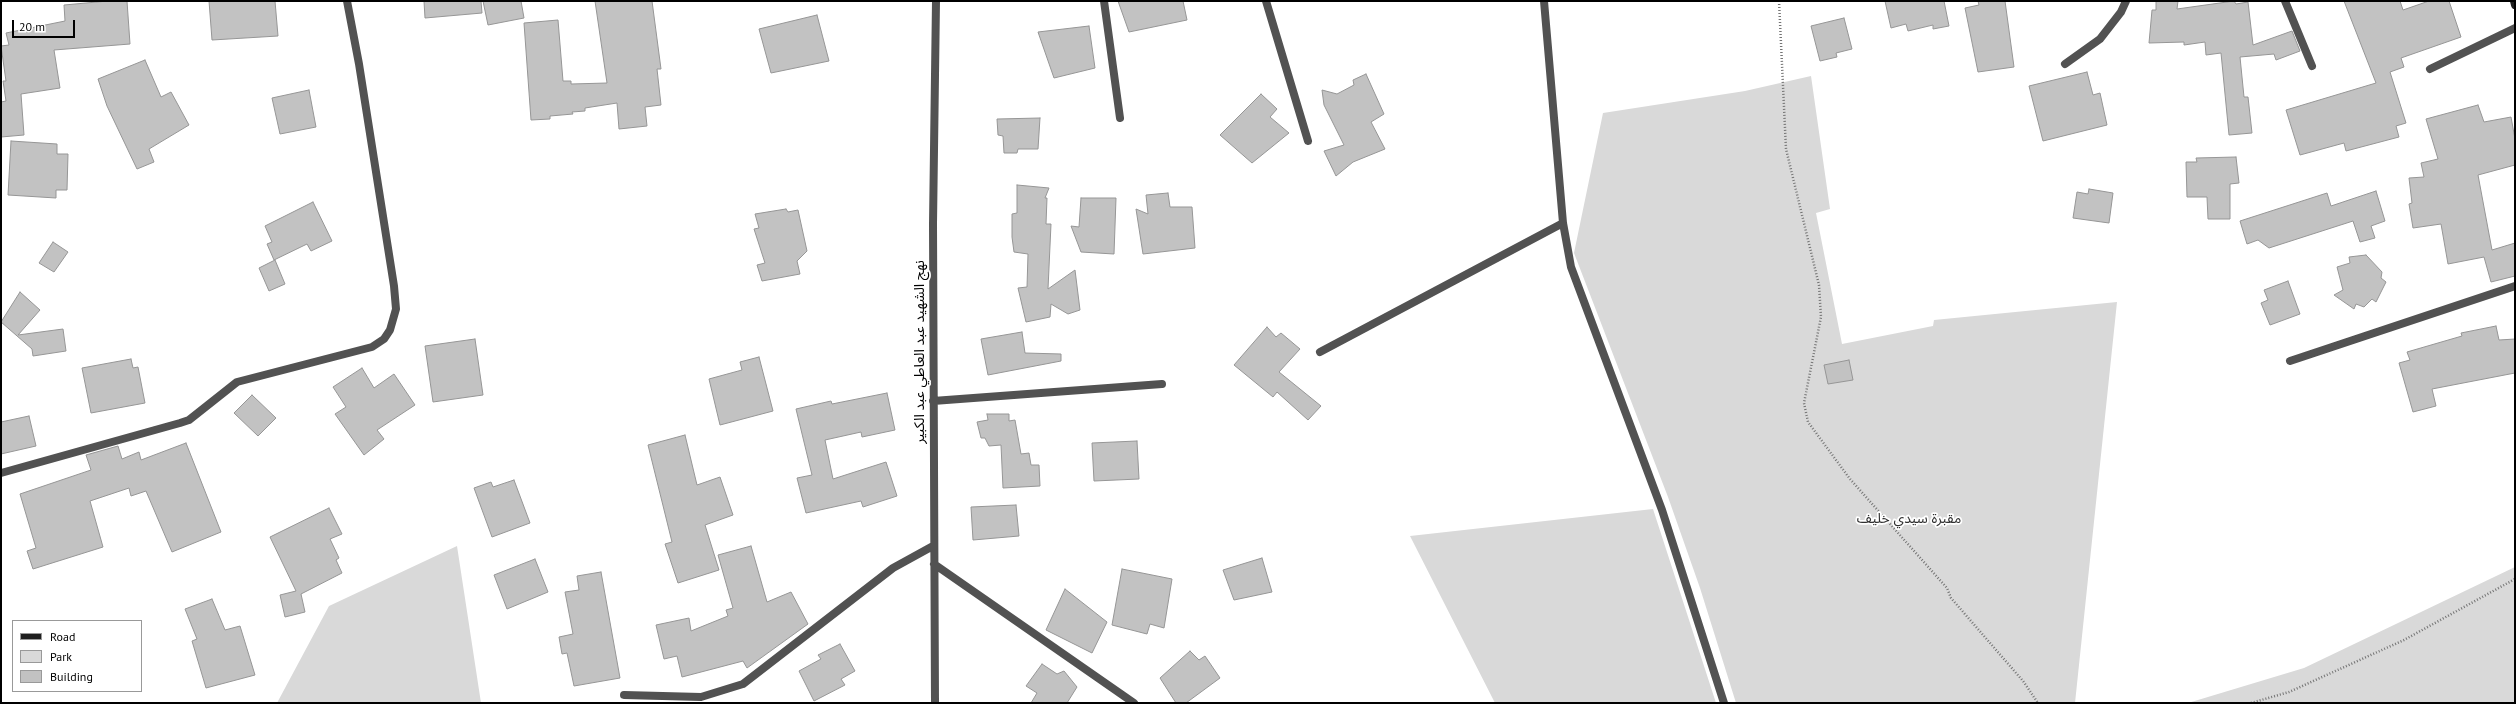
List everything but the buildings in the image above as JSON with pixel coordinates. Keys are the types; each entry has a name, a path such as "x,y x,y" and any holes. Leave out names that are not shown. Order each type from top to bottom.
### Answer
{"street":[{"path":"1,473 180,424 189,420 237,382 372,347 387,334 396,309 394,286 359,64 347,1"},
{"name":"نهج الشهيد عبد العاطي عبد الكبير","path":"935,703 933,401 936,1"},
{"path":"1104,1 1120,118"},
{"path":"1266,1 1308,140"},
{"path":"1544,1 1563,224 1571,267 1662,510 1724,703"},
{"path":"2065,64 2100,38 2121,12 2126,1"},
{"path":"2285,1 2312,66"},
{"path":"2514,1 2515,5"},
{"path":"2430,69 2515,28"},
{"path":"1320,352 1563,224"},
{"path":"2290,361 2515,286"},
{"path":"933,401 1162,384"},
{"path":"624,695 701,697 743,684 893,568 933,546"},
{"path":"934,564 1134,703"}],"path":[{"path":"1779,1 1786,149 1819,285 1821,317 1804,403 1808,422 1850,479 1947,588 1951,598 2023,681 2038,703"},
{"path":"2250,703 2289,692 2404,640 2515,579"}],"green space":[{"name":"مقبرة سيدي خليف","path":"1811,76 1830,209 1816,213 1842,344 1933,326 1934,320 2117,302 2075,703 1736,703 1700,588 1668,497 1574,253 1603,113 1745,91"},
{"path":"1653,509 1716,703 1495,703 1410,536"},
{"path":"457,546 481,703 277,703 329,606"},
{"path":"2515,567 2515,703 2188,703 2304,668"}]}
